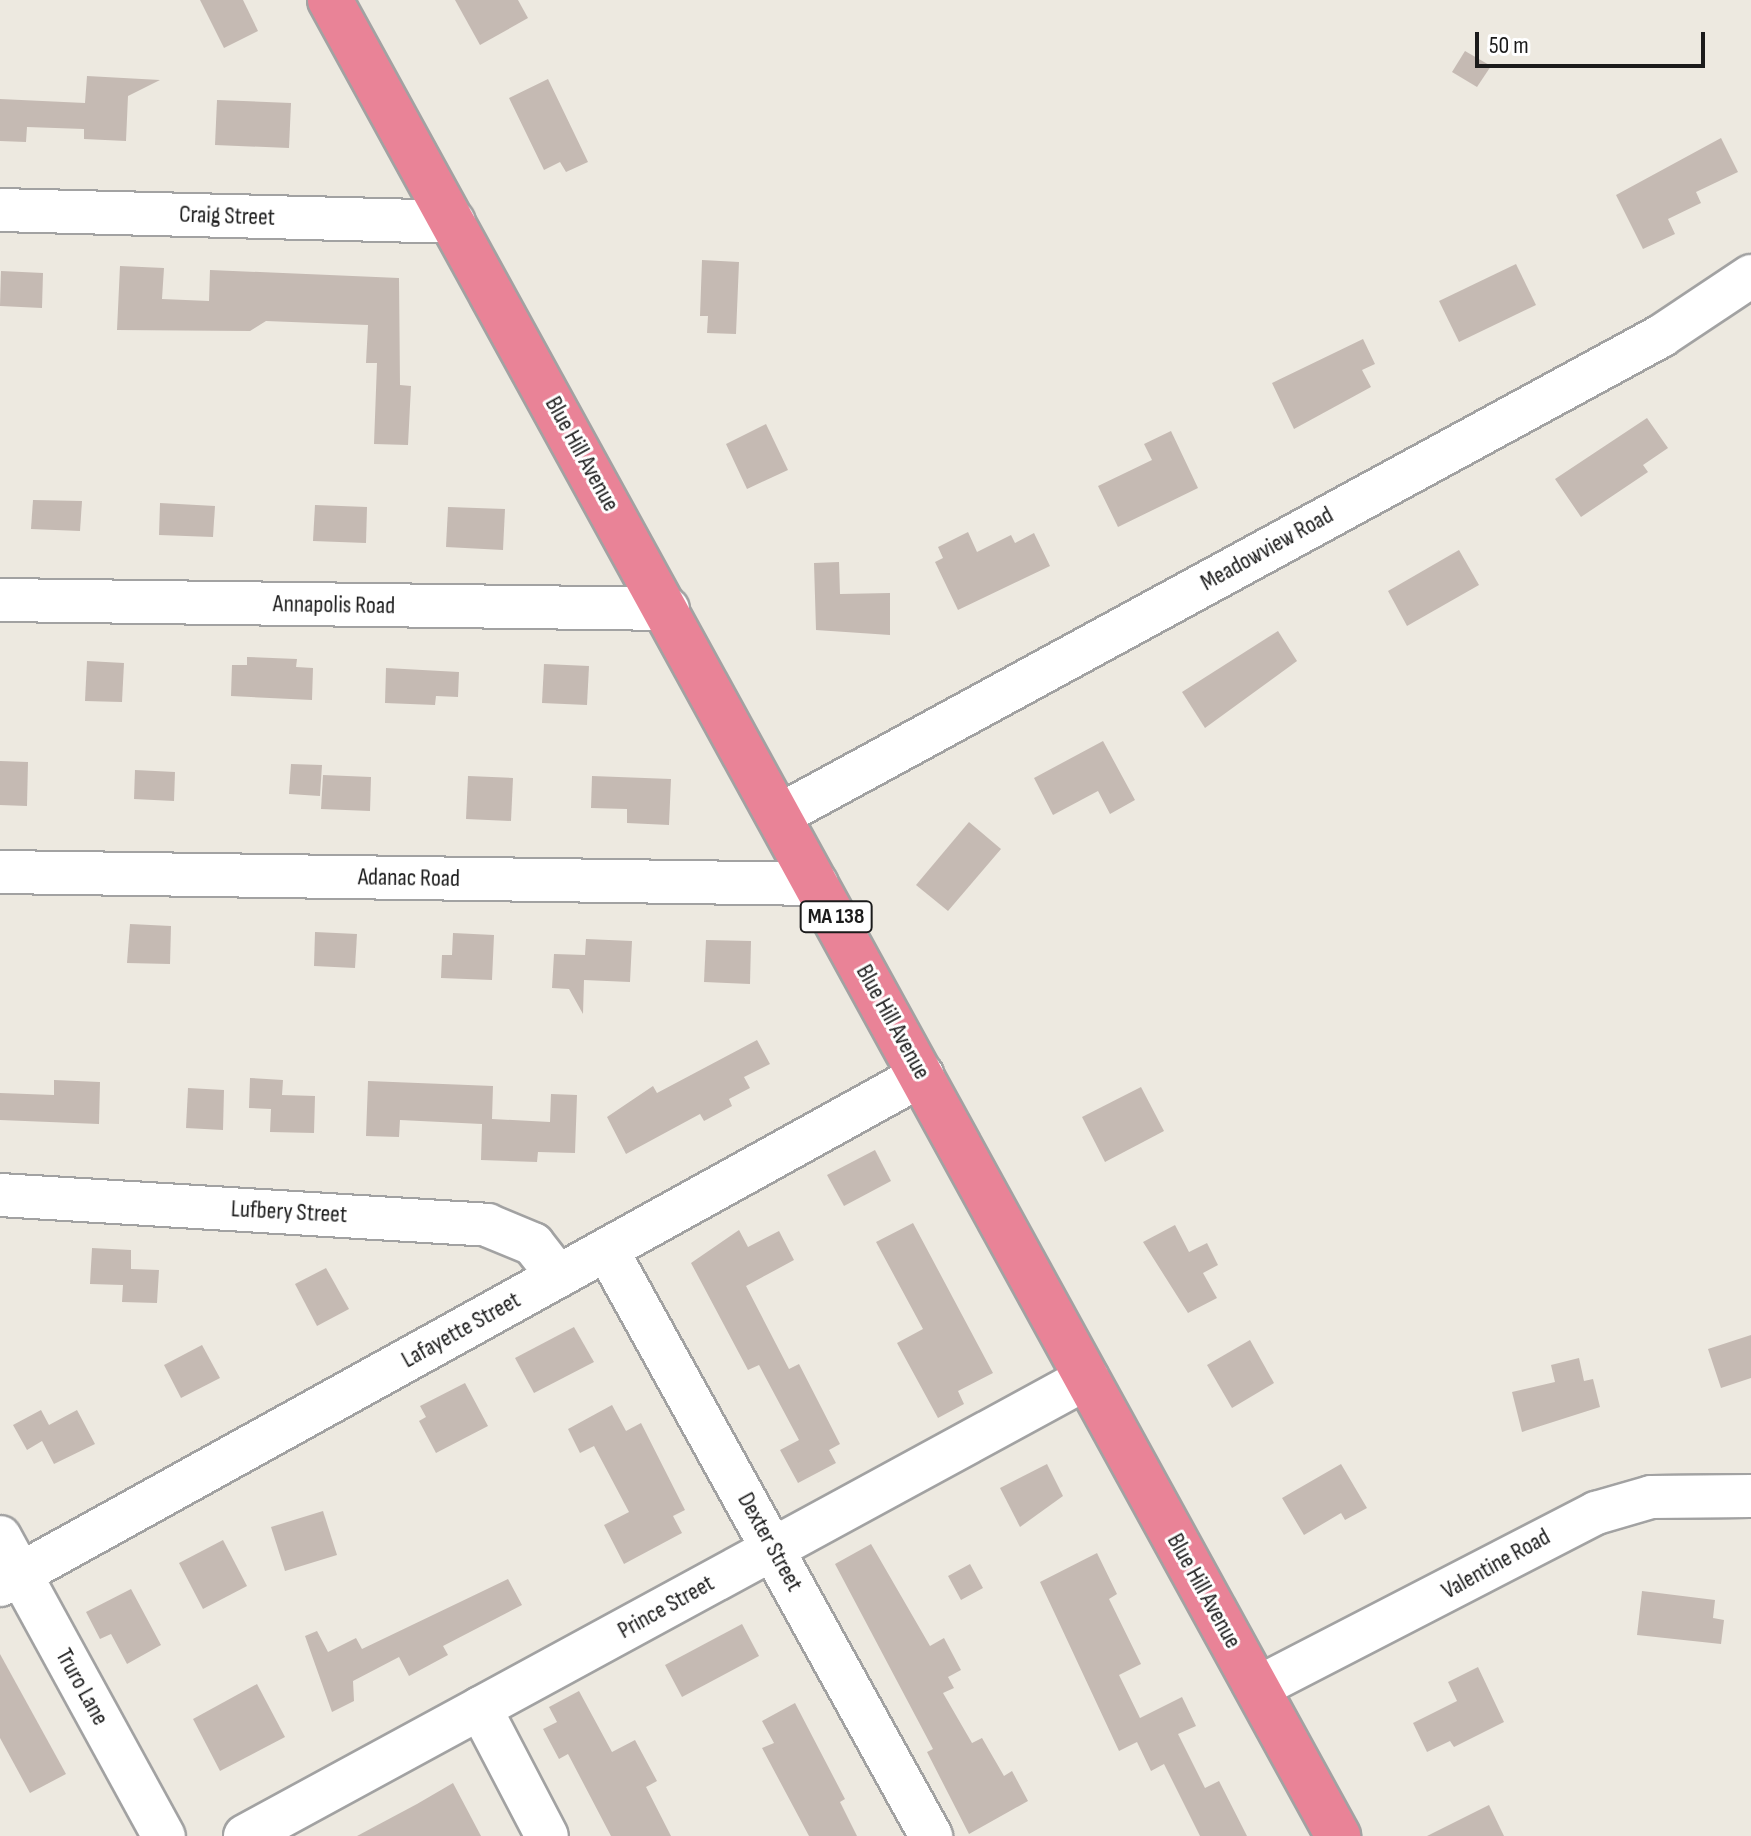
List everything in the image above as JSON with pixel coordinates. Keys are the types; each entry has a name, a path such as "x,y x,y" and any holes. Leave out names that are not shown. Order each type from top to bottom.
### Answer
{"highway":[{"name":"Blue Hill Avenue","path":"330,0 668,609 1338,1836"}],"street":[{"name":"Craig Street","path":"0,210 454,222"},
{"name":"Meadowview Road","path":"780,815 1661,336 1751,276"},
{"name":"Annapolis Road","path":"0,600 668,609"},
{"name":"Adanac Road","path":"0,872 817,884"},
{"name":"Lafayette Street","path":"10,1580 922,1075"},
{"name":"Lufbery Street","path":"0,1195 487,1225 533,1244 558,1276"},
{"name":"Dexter Street","path":"607,1250 931,1836"},
{"name":"Prince Street","path":"245,1836 1087,1378"},
{"name":"Valentine Road","path":"1257,1688 1596,1513 1651,1497 1751,1496"},
{"name":"Truro Lane","path":"0,1537 10,1580 164,1836"},
{"path":"480,1708 547,1836"}],"building":[{"path":"200,0 243,0 258,31 224,48"},
{"path":"455,0 518,0 528,18 480,45"},
{"path":"1465,51 1491,66 1477,87 1452,72"},
{"path":"87,76 160,80 128,96 126,141 84,139 84,129 27,127 26,142 0,141 0,99 85,103"},
{"path":"548,79 588,162 566,172 560,162 544,170 509,98"},
{"path":"217,100 291,103 289,148 215,145"},
{"path":"1721,138 1738,172 1696,192 1701,203 1668,219 1675,234 1643,249 1616,195"},
{"path":"702,260 739,262 736,334 707,333 708,316 700,316"},
{"path":"1516,264 1536,305 1459,342 1439,301"},
{"path":"120,266 164,268 162,299 209,301 210,270 399,278 400,385 411,386 408,445 374,444 377,363 366,363 368,325 266,321 250,331 117,330"},
{"path":"1,271 43,273 42,308 0,306"},
{"path":"1363,339 1375,364 1362,370 1371,387 1294,429 1272,383"},
{"path":"1647,418 1668,448 1643,465 1648,472 1581,517 1555,479"},
{"path":"766,424 788,470 747,489 726,444"},
{"path":"1171,431 1198,488 1118,527 1098,486 1152,460 1144,444"},
{"path":"33,500 82,501 80,531 31,529"},
{"path":"160,503 215,506 213,537 159,535"},
{"path":"315,505 367,507 366,543 313,541"},
{"path":"448,507 505,509 503,550 446,547"},
{"path":"968,532 977,552 1011,535 1015,543 1034,533 1050,566 958,610 935,562 943,558 938,547"},
{"path":"1459,550 1479,585 1407,626 1388,591"},
{"path":"839,562 840,594 890,593 890,635 816,630 814,563"},
{"path":"1278,631 1297,661 1205,728 1182,692"},
{"path":"247,657 297,659 296,667 313,668 312,700 231,696 232,665 247,665"},
{"path":"87,661 124,663 122,702 85,701"},
{"path":"544,664 589,666 587,705 542,703"},
{"path":"386,668 459,672 458,697 436,696 435,705 385,703"},
{"path":"1103,741 1135,800 1110,814 1098,791 1053,815 1034,778"},
{"path":"0,761 28,762 27,806 0,805"},
{"path":"291,764 322,765 320,796 289,794"},
{"path":"135,770 175,772 174,801 134,799"},
{"path":"323,775 371,777 370,811 321,809"},
{"path":"468,776 513,778 511,821 466,819"},
{"path":"592,776 671,779 669,825 627,823 627,809 591,808"},
{"path":"969,822 1001,849 948,911 916,885"},
{"path":"130,924 171,926 170,964 127,963"},
{"path":"315,932 357,934 355,968 314,966"},
{"path":"453,933 494,935 492,980 441,978 442,955 452,955"},
{"path":"586,939 632,941 630,982 584,980 583,1014 569,989 552,988 554,954 585,955"},
{"path":"706,940 751,941 750,984 704,982"},
{"path":"757,1040 770,1064 744,1077 750,1088 729,1099 732,1106 704,1121 700,1114 626,1154 607,1117 653,1086 657,1093"},
{"path":"250,1078 283,1080 282,1095 315,1096 314,1133 270,1132 271,1109 249,1108"},
{"path":"54,1080 100,1082 99,1124 0,1120 0,1093 54,1095"},
{"path":"368,1081 493,1086 492,1119 550,1122 551,1094 577,1095 575,1153 538,1152 537,1162 481,1160 482,1124 400,1120 399,1137 366,1136"},
{"path":"1141,1087 1164,1131 1105,1162 1082,1117"},
{"path":"188,1088 224,1090 223,1130 186,1128"},
{"path":"875,1150 891,1181 844,1206 827,1175"},
{"path":"913,1223 993,1373 958,1391 964,1404 938,1418 897,1343 923,1329 876,1242"},
{"path":"1175,1225 1189,1252 1207,1243 1218,1265 1203,1273 1217,1298 1188,1313 1143,1242"},
{"path":"739,1230 748,1247 779,1231 794,1260 746,1286 789,1369 799,1364 840,1444 829,1450 836,1463 798,1483 780,1450 799,1440 759,1365 748,1370 691,1263"},
{"path":"92,1248 131,1250 131,1269 159,1270 157,1303 122,1302 123,1285 90,1284"},
{"path":"326,1268 349,1309 317,1326 295,1284"},
{"path":"574,1327 594,1362 534,1393 515,1358"},
{"path":"1751,1335 1751,1378 1721,1388 1708,1349"},
{"path":"1250,1340 1274,1383 1232,1408 1207,1365"},
{"path":"202,1345 220,1378 181,1398 164,1365"},
{"path":"1579,1358 1584,1381 1593,1379 1600,1407 1522,1432 1512,1392 1555,1382 1551,1365"},
{"path":"465,1383 488,1426 436,1453 419,1421 426,1417 420,1406"},
{"path":"612,1405 626,1431 641,1423 685,1510 673,1516 682,1533 624,1564 604,1525 629,1512 594,1446 580,1453 568,1429"},
{"path":"41,1410 49,1425 77,1410 95,1444 54,1464 42,1441 27,1450 13,1425"},
{"path":"1047,1464 1063,1496 1020,1527 1000,1488"},
{"path":"1341,1464 1367,1508 1345,1520 1341,1513 1304,1535 1282,1498"},
{"path":"323,1511 337,1555 285,1571 271,1527"},
{"path":"223,1540 247,1586 203,1609 179,1563"},
{"path":"871,1544 930,1646 944,1638 961,1670 948,1677 954,1688 943,1693 972,1743 982,1738 1004,1776 1012,1771 1028,1801 969,1834 927,1752 933,1749 835,1564"},
{"path":"1097,1553 1117,1594 1109,1599 1141,1664 1119,1675 1140,1718 1182,1697 1196,1726 1178,1734 1205,1788 1219,1781 1247,1836 1200,1836 1164,1764 1151,1771 1137,1742 1119,1751 1040,1582"},
{"path":"970,1564 983,1588 961,1600 948,1576"},
{"path":"508,1579 522,1605 443,1646 448,1655 409,1676 399,1657 353,1681 354,1701 332,1712 305,1636 317,1631 328,1652 356,1638 362,1649"},
{"path":"131,1589 161,1645 127,1664 111,1634 100,1639 86,1612"},
{"path":"1642,1591 1715,1600 1713,1618 1724,1620 1721,1644 1637,1635"},
{"path":"742,1624 759,1656 682,1697 665,1665"},
{"path":"0,1654 66,1774 30,1793 0,1738"},
{"path":"1478,1667 1504,1722 1454,1747 1450,1741 1427,1752 1413,1723 1457,1701 1448,1682"},
{"path":"257,1684 285,1737 220,1771 193,1719"},
{"path":"579,1691 612,1752 635,1740 657,1781 646,1787 671,1836 611,1836 568,1754 559,1759 543,1729 557,1722 549,1707"},
{"path":"795,1703 845,1799 840,1802 857,1836 809,1836 762,1748 774,1743 762,1721"},
{"path":"453,1783 481,1836 357,1836 417,1804"},
{"path":"1489,1805 1504,1836 1427,1836"}]}
